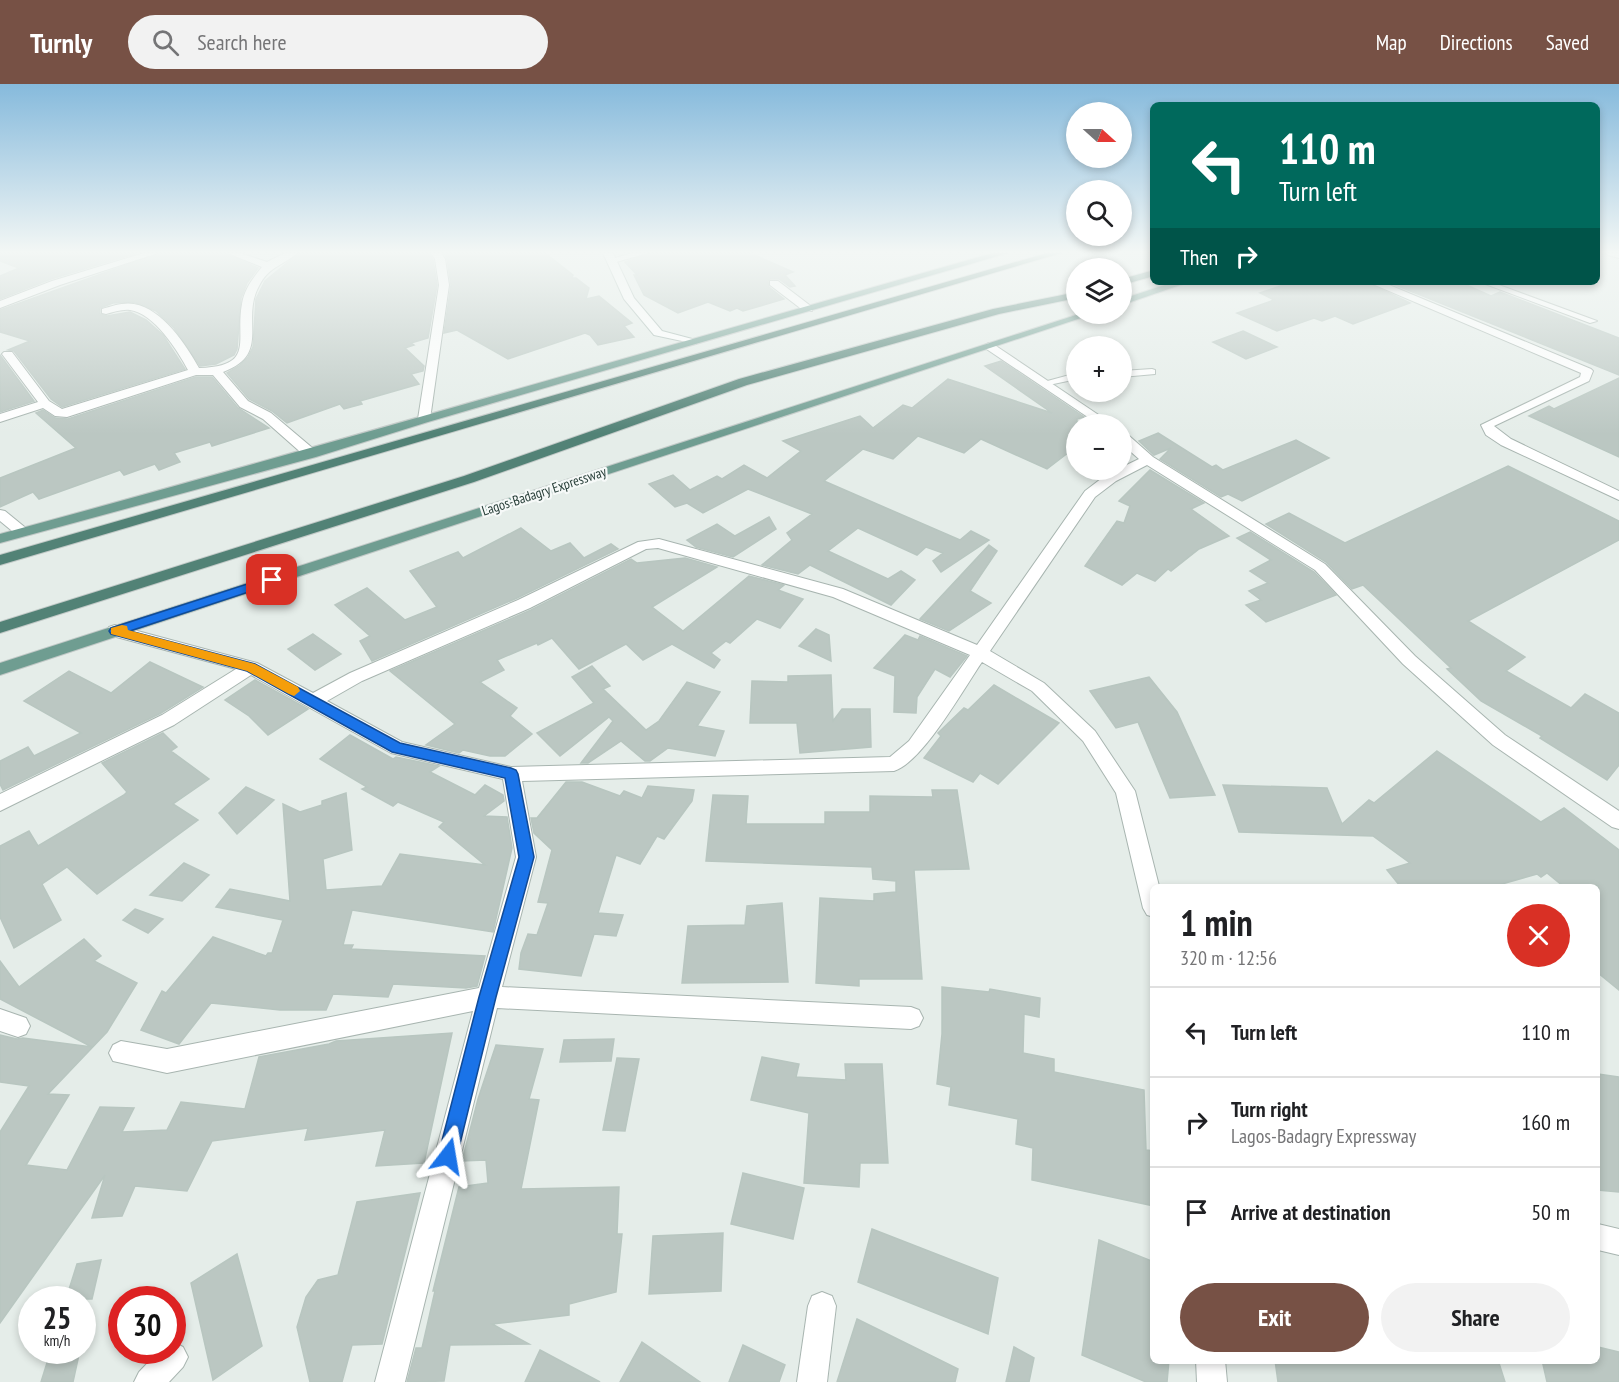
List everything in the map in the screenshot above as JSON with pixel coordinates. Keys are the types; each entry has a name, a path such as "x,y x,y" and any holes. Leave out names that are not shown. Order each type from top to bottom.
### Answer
{"highway":[{"path":"0,560 442,429 850,314"},
{"path":"0,628 469,479 742,382 988,314"}],"main road":[{"path":"0,539 311,454 424,419 792,314"},
{"name":"Lagos-Badagry Expressway","path":"0,669 1066,321"}],"street":[{"path":"148,314 153,316 183,350 195,372"},
{"path":"8,354 45,404 59,413 67,413 195,372 216,371 229,367 245,353 247,314"},
{"path":"424,419 440,314"},
{"path":"641,314 658,333 692,342"},
{"path":"1449,314 1587,371 1585,379 1487,425 1490,432 1506,442 1619,496"},
{"path":"657,352 658,333"},
{"path":"989,346 1091,414"},
{"path":"216,371 244,404 267,416 311,454"},
{"path":"0,418 45,404"},
{"path":"1132,446 1148,460 1320,567 1409,660 1498,740 1619,821"},
{"path":"115,631 251,667 397,748 511,774 894,764 915,746 1090,494 1111,478 1148,460"},
{"path":"0,514 22,532"},
{"path":"313,701 356,677 524,604 644,545 659,543 726,564 838,593 979,652 1038,687 1089,736 1125,791 1150,892"},
{"path":"0,803 168,720 251,667"},
{"path":"390,1382 526,857 511,774"},
{"path":"121,1053 167,1061 488,997 911,1017"},
{"path":"1600,1237 1619,1242"},
{"path":"812,1382 822,1306"},
{"path":"149,1382 166,1364"},
{"path":"1210,1364 1212,1382"}],"lane":[{"path":"1572,314 1593,321"},
{"path":"1132,373 1152,372"},
{"path":"1044,383 1066,378"}],"building":[{"path":"0,314 100,314 107,316 133,314 146,320 163,335 185,369 62,407 51,399 14,351 8,350 30,341 0,332"},
{"path":"159,314 240,314 237,349 234,355 216,364 200,366 174,328"},
{"path":"255,314 432,314 428,338 411,343 414,345 405,348 424,366 423,371 411,374 419,384 360,401 362,404 344,409 340,404 287,423 272,411 249,399 227,373 248,357 253,347"},
{"path":"447,314 620,314 632,323 624,326 634,337 598,345 590,335 585,333 508,359 457,330 444,333"},
{"path":"1238,314 1381,314 1353,324 1335,316 1322,321 1314,318 1277,331"},
{"path":"1466,314 1556,314 1619,338 1619,375"},
{"path":"1243,331 1277,347 1246,359 1213,342"},
{"path":"0,355 34,401 0,412"},
{"path":"1001,361 1080,414 1066,414 1066,454 1047,469 981,439 964,453 918,436 893,459 863,449 824,481 960,540 971,531 989,540 941,572 933,561 943,553 926,547 917,555 858,528 828,551 888,579 901,571 915,580 891,605 810,565 798,574 762,565 792,540 787,533 812,514 748,489 703,513 687,503 675,507 649,484 673,475 690,490 717,476 722,479 744,465 767,478 801,451 783,441 860,416 873,428 903,405 912,408 948,379 1052,413 985,366"},
{"path":"196,377 212,377 238,408 269,428 212,446 210,442 174,453 180,462 159,470 155,464 124,475 120,470 39,499 33,492 0,507 0,478 76,448 36,413 43,410 55,418 68,419"},
{"path":"1619,378 1619,457 1529,416 1549,406 1554,409"},
{"path":"1158,433 1212,467 1216,465 1223,470 1296,440 1329,458 1242,501 1228,494 1221,497 1160,459 1171,448 1154,455 1139,441"},
{"path":"1508,466 1619,521 1619,540 1468,621 1525,657 1506,671 1571,708 1585,694 1619,713 1619,765 1607,780 1540,738 1542,736 1481,701 1447,669 1451,668 1363,585 1352,589 1326,562 1266,524 1289,513 1345,543"},
{"path":"1150,470 1204,503 1191,509 1229,536 1199,549 1171,571 1168,569 1155,581 1137,573 1122,585 1085,566 1117,521 1124,523 1130,506 1119,501"},
{"path":"769,517 776,529 733,557 696,547 687,540 717,524 735,536"},
{"path":"521,528 551,551 570,543 584,558 611,544 618,549 517,598 372,661 360,641 370,636 335,605 367,588 405,620 437,607 410,571 458,552 463,558"},
{"path":"1250,532 1314,572 1336,595 1266,622 1246,605 1261,600 1249,591 1268,583 1250,571 1271,560 1237,538"},
{"path":"989,545 997,551 970,591 991,603 949,631 920,619"},
{"path":"685,558 717,567 652,607 683,631 749,576 784,585 778,590 803,599 780,628 757,619 730,643 726,641 711,653 720,660 714,668 672,644 643,660 626,644 579,669 552,638 538,645 537,643 497,660 504,670 480,682 517,708 510,716 532,734 505,756 490,756 463,750 459,753 426,745 455,724 390,671 531,610 631,559 637,563"},
{"path":"816,629 829,635 831,661 799,646"},
{"path":"313,634 341,654 315,670 288,649"},
{"path":"905,635 918,640 920,636 967,656 950,677 935,669 917,697 916,713 894,712 895,676 874,668"},
{"path":"150,662 203,687 161,713 3,790 0,784 0,761 28,747 34,756 81,733 24,701 69,671 111,693"},
{"path":"592,666 610,686 603,689 646,730 659,721 687,682 720,692 697,726 724,731 715,756 668,748 650,761 645,761 621,741 588,763 581,763 613,721 609,717 560,756 537,733 594,703 572,677"},
{"path":"831,675 833,721 842,709 870,709 871,747 800,753 797,723 750,723 752,681 788,682 788,676"},
{"path":"1149,677 1177,712 1215,795 1170,798 1138,722 1116,728 1090,691"},
{"path":"255,680 308,709 268,735 249,716 225,700"},
{"path":"994,685 1059,723 998,784 980,773 973,782 924,758 941,736 938,733 964,708 968,710"},
{"path":"163,733 177,747 171,751 209,779 173,804 198,820 97,894 67,867 42,884 61,920 14,948 0,917 0,846 29,831 38,846 124,795 127,792 102,763"},
{"path":"350,735 393,759 396,757 439,766 430,772 475,795 485,785 503,795 504,801 484,816 507,817 512,848 493,932 352,910 343,945 353,945 351,949 485,956 477,986 466,988 393,984 388,997 333,994 326,1010 280,1010 211,1003 179,1044 141,1030 162,991 166,993 213,937 266,956 272,953 283,920 216,907 230,889 290,901 283,804 300,812 322,805 322,801 346,793 352,850 323,859 326,890 382,886 400,854 485,865 439,827 444,822 398,802 393,806 362,789 367,787 320,759"},
{"path":"1437,751 1541,822 1564,808 1619,850 1619,990 1600,975 1600,884 1561,884 1547,873 1541,877 1537,874 1502,884 1398,884 1387,870 1410,863 1373,836 1239,832 1223,785 1327,788 1342,824 1369,800 1374,803"},
{"path":"566,782 582,782 620,796 624,791 642,798 648,786 694,790 692,801 664,839 657,836 640,864 616,855 598,913 623,915 616,936 594,934 581,976 519,969 521,953 528,934 537,935 548,903 538,902 552,850 534,833 531,818 537,818"},
{"path":"246,787 274,800 237,834 219,813"},
{"path":"932,790 957,790 969,869 914,870 922,979 859,979 859,986 816,983 820,898 874,901 874,894 896,892 896,881 873,879 872,867 706,861 713,795 748,796 746,824 825,824 825,812 870,812 870,796 933,797"},
{"path":"184,863 209,875 182,901 150,895"},
{"path":"782,903 788,982 682,983 688,926 745,925 747,906"},
{"path":"135,909 163,919 148,933 123,920"},
{"path":"84,939 101,956 94,961 137,983 107,1032 48,1094 69,1095 26,1165 67,1170 100,1107 134,1108 122,1132 167,1130 181,1102 245,1109 259,1057 336,1041 452,1033 424,1163 376,1166 385,1130 305,1140 308,1128 212,1141 187,1191 135,1186 122,1216 92,1218 105,1175 26,1286 18,1286 18,1298 0,1323 0,1132 29,1086 0,1082 0,1035 92,1047 0,999 0,961 19,987"},
{"path":"942,987 989,992 990,989 1040,998 1039,1017 1024,1014 1023,1053 1054,1059 1054,1072 1144,1090 1146,1150 1150,1150 1150,1205 1032,1180 1033,1148 1016,1144 1018,1119 949,1105 951,1087 937,1084 942,1034"},
{"path":"614,1039 611,1061 560,1062 564,1040"},
{"path":"496,1045 543,1049 529,1099 539,1100 521,1189 619,1187 617,1234 622,1234 616,1292 569,1304 569,1315 492,1324 529,1344 450,1345 444,1381 407,1382 416,1348 422,1348 435,1291 433,1291 459,1187 488,1183 486,1160 462,1161 478,1099"},
{"path":"762,1057 799,1064 796,1077 846,1080 845,1064 882,1064 888,1163 860,1163 859,1187 804,1183 809,1113 751,1100"},
{"path":"617,1058 639,1059 625,1131 603,1130"},
{"path":"1600,1074 1619,1077 1619,1192 1600,1190"},
{"path":"743,1173 804,1188 793,1239 731,1224"},
{"path":"420,1193 382,1344 352,1345 342,1382 310,1382 297,1327 306,1297 318,1280 338,1275 357,1202"},
{"path":"872,1229 998,1278 988,1334 858,1282"},
{"path":"723,1233 721,1291 649,1294 653,1236"},
{"path":"1099,1240 1150,1260 1150,1364 1169,1364 1167,1382 1146,1382 1082,1355"},
{"path":"237,1254 262,1346 213,1380 191,1283"},
{"path":"101,1260 95,1286 70,1286 77,1264"},
{"path":"857,1319 958,1369 955,1382 837,1382"},
{"path":"642,1342 700,1382 620,1382"},
{"path":"743,1345 785,1365 779,1382 729,1382"},
{"path":"1014,1347 1034,1358 1029,1382 1006,1382"},
{"path":"1600,1347 1619,1352 1619,1382 1547,1382 1543,1364 1600,1364"},
{"path":"540,1350 600,1382 525,1382"},
{"path":"47,1364 77,1364 73,1382 41,1382"},
{"path":"1276,1364 1499,1364 1505,1382 1278,1382"}],"slow traffic":[{"path":"122,629 115,631 251,667 294,691"}],"route":[{"path":"272,580 115,631 251,667 397,748 511,774 526,857 448,1156"}]}
